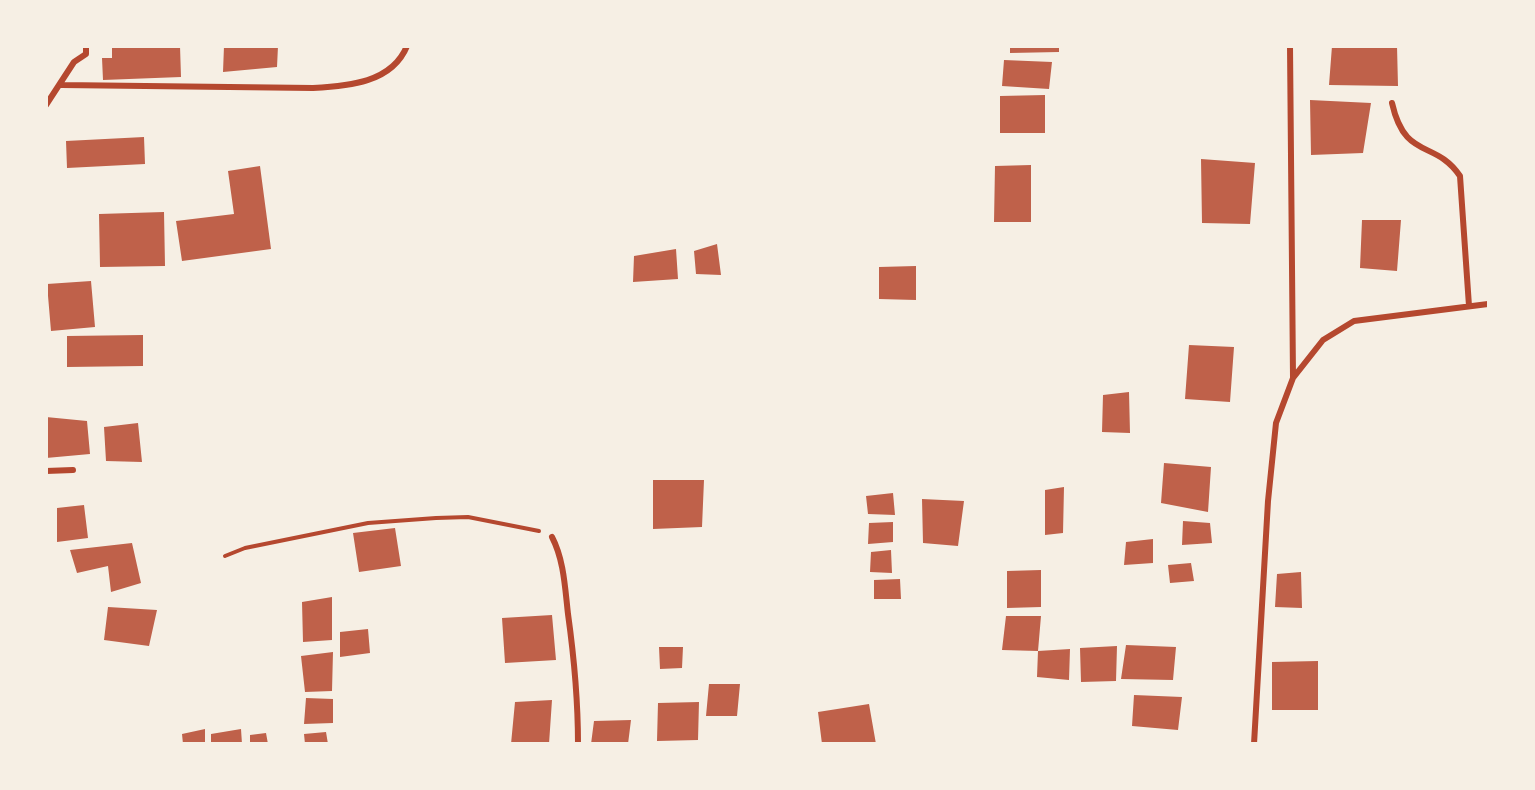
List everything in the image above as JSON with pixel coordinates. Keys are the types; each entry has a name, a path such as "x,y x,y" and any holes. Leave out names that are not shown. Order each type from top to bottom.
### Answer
{"street":[{"path":"46,105 74,62 86,54 86,46"},
{"path":"61,85 313,88 347,86 369,80 400,62 407,46"},
{"path":"1290,46 1293,378"},
{"path":"1392,103 1397,125 1408,140 1452,165 1460,176 1469,306"},
{"path":"1254,744 1268,501 1276,423 1293,378 1323,340 1354,321 1488,304"},
{"path":"46,471 73,470"},
{"path":"552,537 557,548 567,598 578,695 578,744"}],"path":[{"path":"225,556 245,548 368,524 436,518 479,519 534,529 552,537"}],"building":[{"path":"180,46 181,77 103,80 102,58 112,58 112,47"},
{"path":"224,46 278,46 277,67 223,72"},
{"path":"1010,46 1059,46 1059,52 1010,53"},
{"path":"1332,46 1397,46 1398,86 1329,85"},
{"path":"1004,60 1052,62 1049,89 1002,86"},
{"path":"1045,95 1045,133 1000,133 1000,96"},
{"path":"1310,100 1371,103 1363,153 1311,155"},
{"path":"144,137 145,164 67,168 66,141"},
{"path":"1201,159 1255,163 1250,224 1202,223"},
{"path":"1031,165 1031,222 994,222 995,166"},
{"path":"260,166 271,249 182,261 176,221 234,214 228,171"},
{"path":"164,212 165,266 100,267 99,214"},
{"path":"1362,220 1401,220 1397,271 1360,268"},
{"path":"717,244 721,275 696,274 694,251"},
{"path":"676,249 678,279 633,282 634,256"},
{"path":"916,266 916,300 879,299 879,267"},
{"path":"91,281 95,327 51,331 47,284"},
{"path":"143,335 143,366 67,367 67,336"},
{"path":"1189,345 1234,347 1230,402 1185,399"},
{"path":"1129,392 1130,433 1102,432 1103,395"},
{"path":"46,417 87,421 90,454 46,458"},
{"path":"138,423 142,462 106,461 104,427"},
{"path":"1164,463 1211,467 1208,512 1161,503"},
{"path":"653,480 704,480 702,527 653,529"},
{"path":"1064,487 1063,533 1045,535 1045,490"},
{"path":"893,493 895,515 868,514 866,496"},
{"path":"922,499 964,501 958,546 923,543"},
{"path":"84,505 88,538 57,542 57,508"},
{"path":"1183,521 1210,523 1212,543 1182,545"},
{"path":"893,522 893,542 868,544 869,523"},
{"path":"395,528 401,566 359,572 353,533"},
{"path":"1153,539 1153,563 1124,565 1126,542"},
{"path":"132,543 141,583 111,592 108,566 77,573 70,550"},
{"path":"891,550 892,573 870,572 871,552"},
{"path":"1191,563 1194,581 1170,583 1168,565"},
{"path":"1041,570 1041,607 1007,608 1007,571"},
{"path":"1301,572 1302,608 1275,607 1277,574"},
{"path":"900,579 901,599 874,599 874,580"},
{"path":"332,597 332,640 303,642 302,602"},
{"path":"108,607 157,610 149,646 104,640"},
{"path":"552,615 556,660 505,663 502,618"},
{"path":"1006,616 1041,616 1038,651 1002,650"},
{"path":"368,629 370,653 340,657 340,632"},
{"path":"1126,645 1176,647 1173,680 1121,679"},
{"path":"1117,646 1116,681 1081,682 1080,648"},
{"path":"659,647 683,647 682,668 660,669"},
{"path":"1070,649 1069,680 1037,677 1038,651"},
{"path":"333,652 332,691 305,692 301,656"},
{"path":"1318,661 1318,710 1272,710 1272,662"},
{"path":"709,684 740,684 737,716 706,716"},
{"path":"1134,695 1182,697 1178,730 1132,726"},
{"path":"306,698 333,699 333,723 304,724"},
{"path":"552,700 549,744 511,744 515,702"},
{"path":"699,702 698,740 657,741 658,703"},
{"path":"869,704 876,744 822,744 818,712"},
{"path":"631,720 628,744 591,744 594,721"},
{"path":"205,729 205,744 183,744 182,734"},
{"path":"241,729 242,744 211,744 211,734"},
{"path":"326,732 328,744 305,744 304,734"},
{"path":"266,733 268,744 250,744 250,735"}]}
